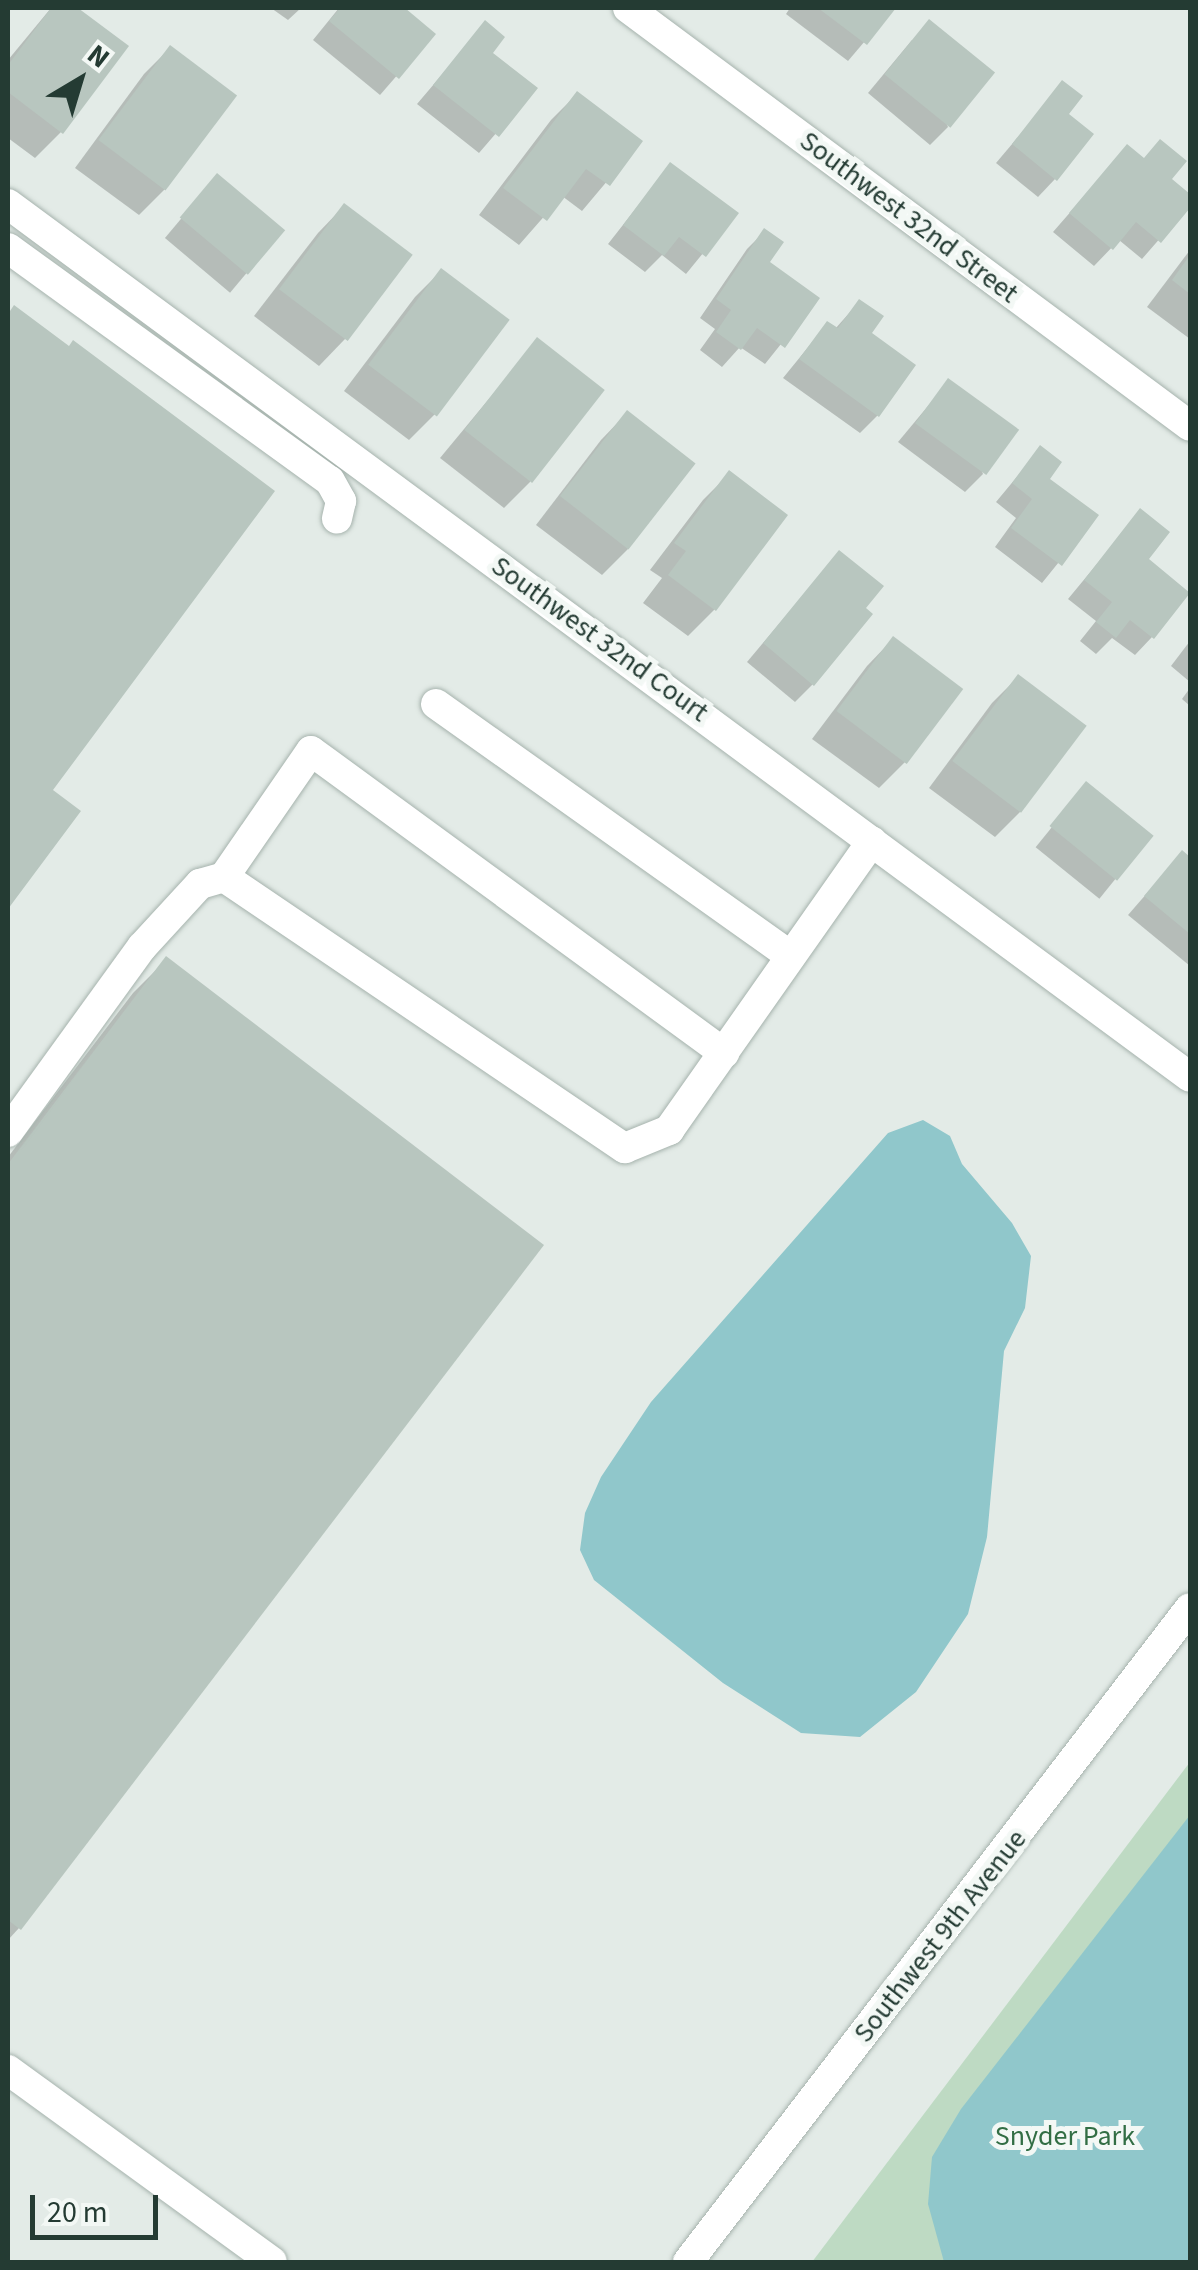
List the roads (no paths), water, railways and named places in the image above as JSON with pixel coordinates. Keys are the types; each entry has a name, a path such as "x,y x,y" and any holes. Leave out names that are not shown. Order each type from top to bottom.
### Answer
{"street":[{"name":"Southwest 32nd Street","path":"628,8 1190,426"},
{"name":"Southwest 32nd Court","path":"8,204 1190,1077"},
{"path":"8,248 330,482 340,501 336,519"},
{"path":"436,704 791,956"},
{"path":"8,1132 142,948 200,884 224,878 310,752 724,1053"},
{"path":"224,878 625,1148 669,1130 872,841"},
{"name":"Southwest 9th Avenue","path":"688,2262 1190,1608"},
{"path":"8,2070 272,2262"}],"water":[{"path":"923,1120 950,1136 962,1164 1012,1223 1031,1256 1025,1308 1004,1351 987,1537 968,1614 916,1692 860,1737 801,1733 723,1683 594,1580 580,1550 585,1513 601,1477 651,1402 888,1133"},
{"name":"Snyder Park","path":"1190,1815 1190,2262 944,2262 928,2204 932,2157 961,2109"}]}
